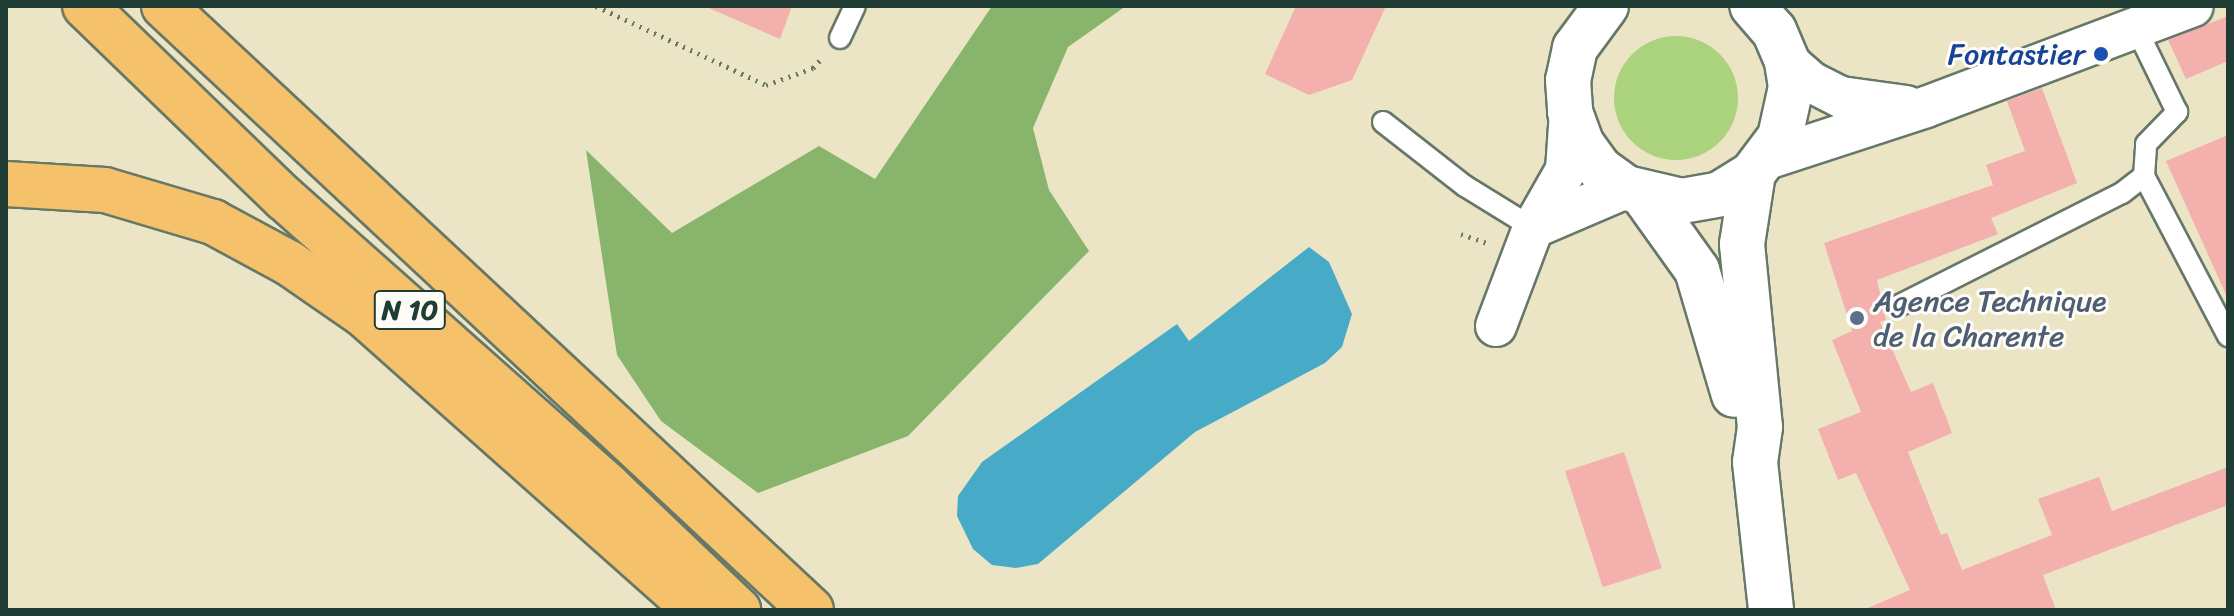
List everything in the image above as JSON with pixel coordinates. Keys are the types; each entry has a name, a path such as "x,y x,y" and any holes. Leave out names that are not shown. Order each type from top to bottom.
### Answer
{"highway":[{"name":"N 10","path":"85,6 284,198 608,486 738,610"},
{"name":"N 10","path":"164,6 811,610"},
{"path":"188,6 417,243"},
{"path":"6,184 105,190 213,222 289,263 363,314 697,610"}],"street":[{"path":"1533,228 1635,192 1682,201 1720,194 1760,166 2193,6"},
{"path":"1496,326 1533,228 1566,170 1570,69 1597,11"},
{"path":"1772,26 1811,82 1841,97 1926,107"},
{"path":"1755,462 1760,427 1742,244 1760,166 1788,112 1772,26"},
{"path":"1570,112 1581,143 1600,169 1635,192 1680,241 1710,299 1755,462 1771,610"}],"lane":[{"path":"840,38 855,6"},
{"path":"2135,26 2177,112 2146,144 2144,176 2228,336"},
{"path":"1383,122 1465,186 1533,228"},
{"path":"1898,306 2122,193 2144,176"}],"path":[{"path":"596,6 766,85 813,68 840,38"}],"green space":[{"path":"992,6 1126,6 1068,47 1033,128 1049,190 1089,251 908,436 758,493 661,421 617,355 586,150 672,233 819,146 875,179"},
{"path":"1676,36 1700,41 1720,54 1733,74 1738,98 1733,122 1720,142 1700,155 1676,160 1652,155 1632,142 1619,122 1614,98 1619,74 1632,54 1652,41"}],"water":[{"path":"1309,247 1329,262 1352,314 1342,347 1325,363 1195,432 1038,564 1016,568 992,565 973,549 957,516 958,496 982,462 1177,324 1189,341"}],"building":[{"path":"704,6 792,6 780,39"},
{"path":"1296,6 1386,6 1352,80 1309,95 1265,74"},
{"path":"2228,16 2228,61 2186,79 2168,40"},
{"path":"2042,88 2077,183 1991,218 1998,234 1877,280 1886,320 1880,322 1911,392 1933,383 1952,433 1908,452 1941,535 1947,533 1962,570 2052,535 2038,499 2099,477 2112,511 2228,467 2228,505 2043,575 2056,610 1863,610 1910,590 1856,473 1838,480 1818,429 1861,412 1832,340 1852,331 1824,243 1993,185 1986,165 2025,151 2007,101"},
{"path":"2228,135 2228,299 2166,161"},
{"path":"1624,452 1662,568 1603,587 1565,471"}],"place":[{"name":"Fontastier","path":"2101,54"},
{"name":"Agence Technique de la Charente","path":"1857,318"}]}
